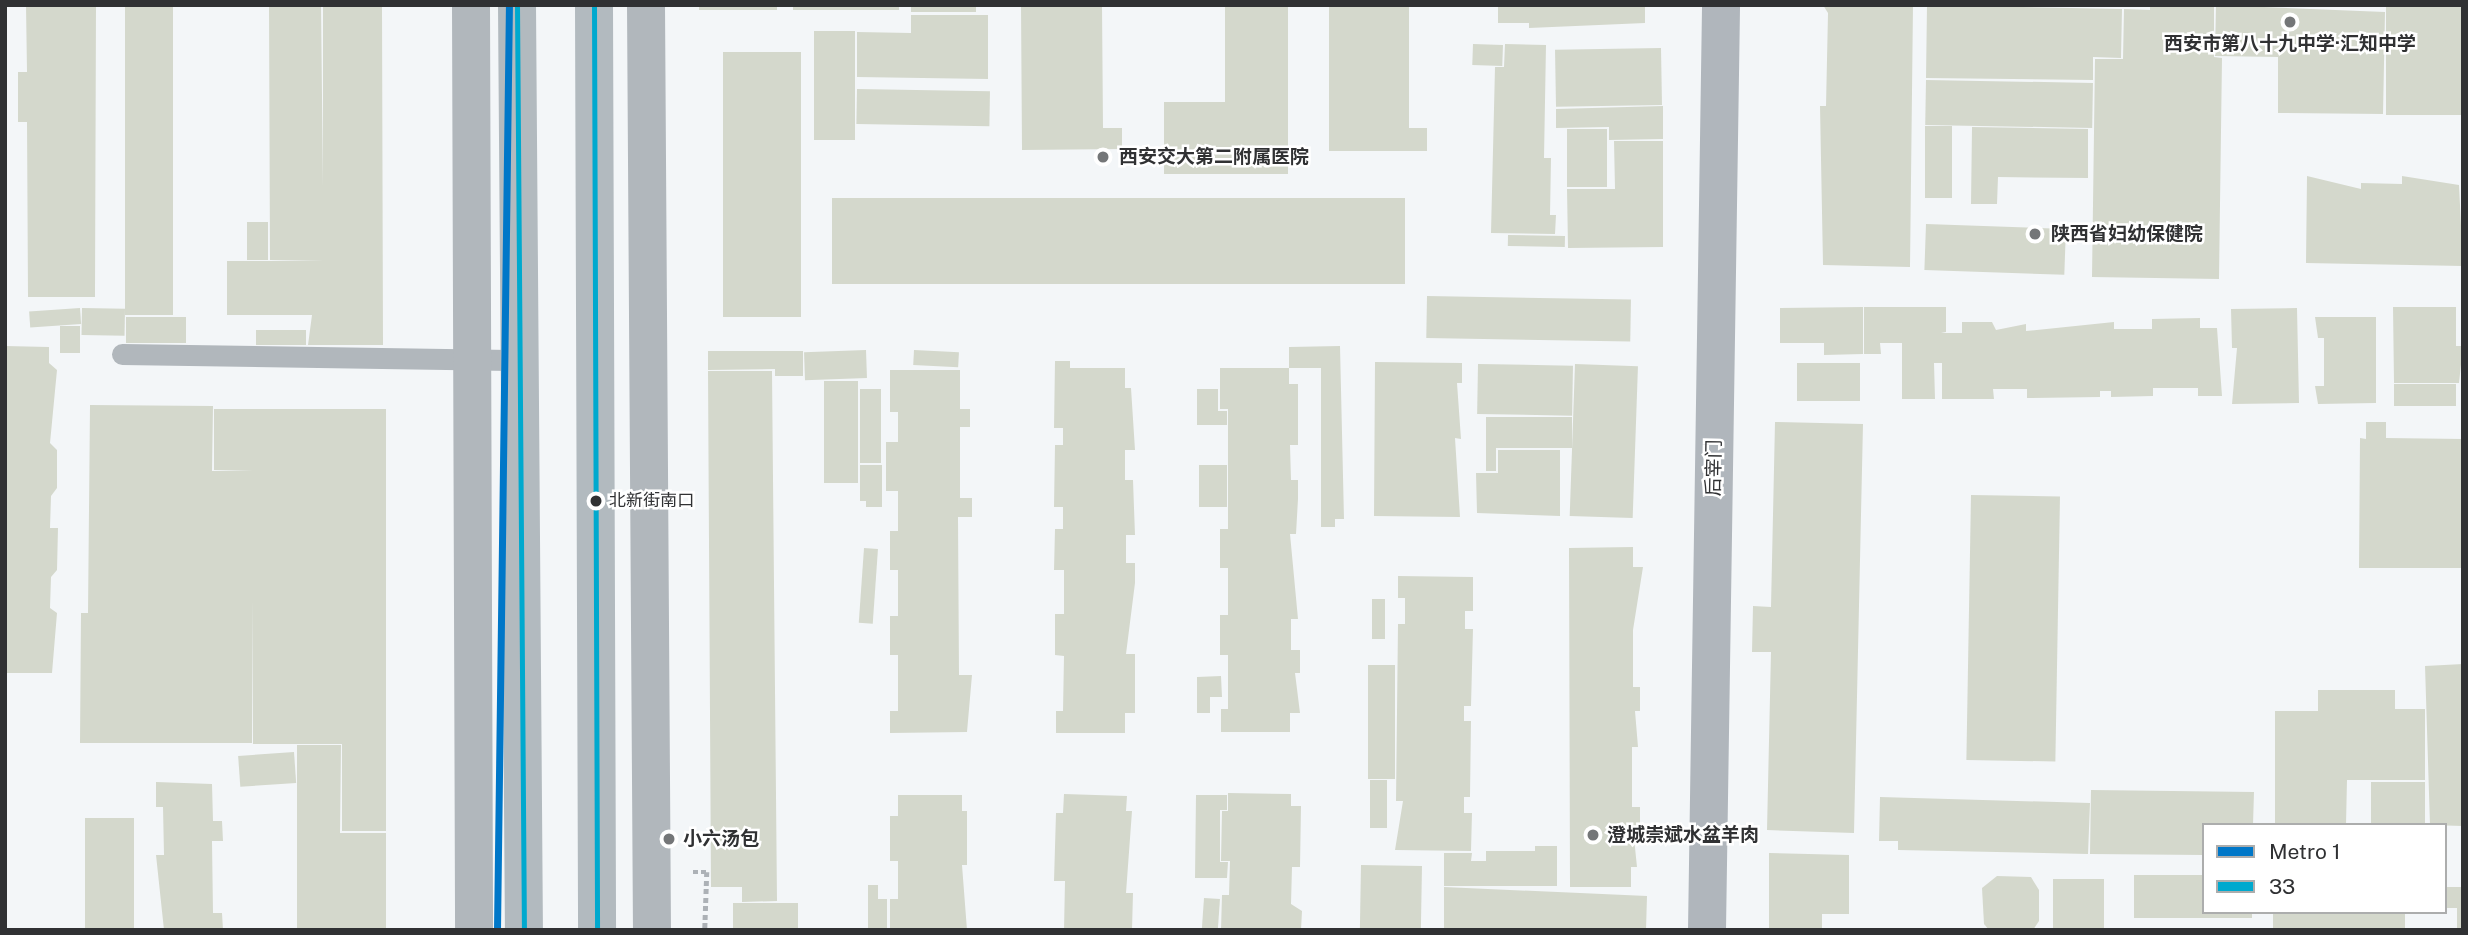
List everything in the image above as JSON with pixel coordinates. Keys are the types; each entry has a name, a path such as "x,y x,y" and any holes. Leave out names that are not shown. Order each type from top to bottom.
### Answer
{"main road":[{"path":"517,5 523,360 524,930"},
{"path":"594,5 597,930"}],"street":[{"path":"471,5 474,930"},
{"path":"646,5 652,930"},
{"name":"后宰门","path":"1707,930 1721,5"}],"lane":[{"path":"122,354 523,360"}],"path":[{"path":"705,930 706,872"}],"building":[{"path":"26,5 96,5 95,297 28,297 27,122 18,122 18,72 27,72"},
{"path":"125,5 173,5 173,315 125,315"},
{"path":"269,5 321,5 323,187 323,5 382,5 383,345 308,345 312,315 227,315 227,261 324,261 270,260"},
{"path":"699,5 777,5 777,10 699,10"},
{"path":"793,5 899,5 899,10 793,10"},
{"path":"911,5 976,5 976,12 911,12"},
{"path":"1021,5 1102,5 1103,128 1122,128 1122,149 1022,150"},
{"path":"1225,5 1288,5 1288,174 1164,174 1164,102 1225,102"},
{"path":"1329,5 1409,5 1409,128 1427,128 1427,151 1329,151"},
{"path":"1498,5 1645,5 1645,23 1529,28 1529,23 1498,23"},
{"path":"1823,5 1913,5 1910,267 1823,265 1820,106 1826,106 1828,13"},
{"path":"1927,5 2122,9 2121,58 2093,57 2093,80 1926,78"},
{"path":"2150,5 2214,5 2214,57 2222,58 2219,279 2092,277 2095,59 2123,59 2124,9 2150,10"},
{"path":"2216,5 2385,12 2383,114 2278,113 2278,57 2215,56"},
{"path":"2386,5 2463,5 2463,115 2386,115"},
{"path":"911,15 988,15 988,79 857,77 857,32 911,33"},
{"path":"814,31 855,31 855,140 814,140"},
{"path":"1473,44 1503,45 1502,66 1472,65"},
{"path":"1505,44 1546,45 1544,158 1551,158 1550,215 1556,215 1555,234 1491,233 1495,67 1504,67"},
{"path":"1661,48 1662,105 1556,107 1555,50"},
{"path":"723,52 801,52 801,317 723,317"},
{"path":"1926,80 2093,83 2092,128 1925,125"},
{"path":"857,89 990,91 989,126 856,124"},
{"path":"1663,106 1663,139 1609,140 1609,127 1556,128 1556,109"},
{"path":"1925,126 1952,126 1952,198 1925,198"},
{"path":"1972,127 2088,129 2088,178 1998,177 1997,204 1971,204"},
{"path":"1567,129 1607,129 1607,187 1567,187"},
{"path":"1614,141 1663,141 1663,247 1568,248 1567,189 1615,189"},
{"path":"2307,176 2361,189 2361,183 2402,184 2402,176 2459,185 2463,266 2306,263"},
{"path":"832,198 1405,198 1405,284 832,284"},
{"path":"247,222 268,222 268,260 247,260"},
{"path":"1926,224 2066,229 2064,275 1924,270"},
{"path":"1508,235 1565,236 1565,247 1508,246"},
{"path":"1427,296 1631,300 1630,342 1426,338"},
{"path":"1863,307 1863,354 1824,355 1824,343 1780,343 1780,308"},
{"path":"1864,307 1946,307 1946,332 1941,333 1962,333 1962,322 1992,322 1996,330 2026,324 2026,331 2114,322 2114,329 2152,329 2152,319 2200,318 2200,328 2217,328 2222,396 2198,396 2198,388 2153,388 2153,396 2111,397 2111,391 2100,391 2100,397 2027,398 2027,389 1993,389 1994,399 1942,399 1942,363 1934,363 1935,399 1902,399 1902,343 1880,343 1881,354 1864,354"},
{"path":"2393,307 2456,307 2456,346 2463,346 2459,383 2394,383"},
{"path":"80,308 81,324 30,328 29,312"},
{"path":"82,308 125,309 125,336 82,335"},
{"path":"2297,308 2299,403 2232,404 2237,348 2232,348 2231,309"},
{"path":"126,317 186,317 186,343 126,343"},
{"path":"2315,317 2376,317 2376,403 2318,404 2315,386 2324,386 2324,338 2318,338"},
{"path":"60,326 80,326 80,353 60,353"},
{"path":"256,330 306,330 306,345 256,345"},
{"path":"5,346 49,347 49,363 57,370 50,443 57,450 57,488 51,496 50,528 58,528 57,570 51,577 50,608 57,613 52,673 5,673"},
{"path":"1340,346 1344,519 1335,519 1335,527 1321,527 1321,368 1289,368 1289,347"},
{"path":"866,350 867,378 805,380 804,352"},
{"path":"914,350 959,352 958,367 913,365"},
{"path":"708,351 803,351 803,376 775,376 775,369 708,370"},
{"path":"1055,361 1070,361 1070,368 1125,368 1125,388 1131,388 1135,450 1125,450 1125,480 1133,480 1135,535 1126,535 1126,563 1135,563 1135,583 1126,654 1135,654 1135,713 1125,713 1125,733 1056,733 1056,711 1063,711 1064,656 1055,655 1055,614 1064,614 1064,570 1054,570 1055,529 1063,529 1063,507 1054,507 1055,445 1063,445 1063,428 1054,428"},
{"path":"1375,362 1462,363 1462,383 1457,383 1461,439 1455,438 1460,517 1374,516"},
{"path":"1797,363 1860,363 1860,401 1797,401"},
{"path":"1478,364 1573,366 1572,416 1477,414"},
{"path":"1575,364 1638,366 1633,518 1570,516"},
{"path":"1220,368 1289,368 1289,384 1298,384 1298,445 1290,445 1291,480 1298,480 1298,499 1296,534 1290,534 1298,619 1291,619 1291,650 1300,650 1300,673 1295,673 1300,713 1290,713 1290,732 1221,732 1221,709 1228,709 1228,655 1220,655 1220,615 1228,615 1228,568 1220,568 1220,529 1228,529 1228,409 1220,409"},
{"path":"890,370 960,370 960,409 970,409 970,427 960,427 960,498 972,498 972,517 958,517 959,675 972,675 967,732 890,733 890,711 898,711 898,655 890,655 890,616 898,616 898,570 890,570 890,531 898,531 898,491 886,491 886,442 898,442 898,412 890,412"},
{"path":"708,371 772,371 777,901 742,902 742,887 711,887"},
{"path":"824,381 858,381 858,483 824,483"},
{"path":"2394,384 2456,384 2456,406 2394,406"},
{"path":"860,389 881,389 881,463 860,463"},
{"path":"1197,389 1218,389 1218,411 1227,411 1227,425 1197,425"},
{"path":"90,405 213,406 212,471 253,471 214,470 214,409 386,409 386,831 342,831 342,744 253,744 253,599 252,743 80,743 81,613 88,613"},
{"path":"1486,417 1572,417 1572,448 1496,448 1496,471 1486,471"},
{"path":"1775,422 1863,424 1854,833 1767,830 1771,652 1752,652 1753,606 1771,607"},
{"path":"2366,422 2386,422 2386,438 2463,439 2463,568 2359,568 2360,438 2366,439"},
{"path":"1498,450 1560,450 1560,516 1477,513 1476,473 1498,473"},
{"path":"860,465 882,465 882,507 866,507 866,501 860,501"},
{"path":"1199,465 1227,465 1227,507 1199,507"},
{"path":"1971,495 2060,497 2055,762 1966,760"},
{"path":"1633,547 1633,567 1643,567 1633,630 1633,687 1640,687 1640,711 1635,711 1638,747 1632,747 1632,807 1640,807 1640,828 1633,828 1637,867 1631,867 1631,887 1570,887 1569,548"},
{"path":"864,548 878,549 873,624 859,623"},
{"path":"1398,576 1473,577 1473,611 1465,611 1465,629 1473,629 1471,706 1464,706 1464,721 1471,721 1470,797 1464,797 1464,813 1472,813 1471,851 1395,850 1403,801 1396,801 1398,624 1405,624 1405,598 1398,598"},
{"path":"1372,599 1385,599 1385,639 1372,639"},
{"path":"2463,664 2463,826 2430,823 2425,666"},
{"path":"1368,665 1395,665 1395,779 1368,779"},
{"path":"1221,676 1222,697 1210,697 1210,713 1197,713 1197,677"},
{"path":"2318,690 2395,690 2395,709 2425,709 2425,780 2347,780 2346,823 2275,823 2275,711 2318,711"},
{"path":"297,745 341,745 340,833 386,833 386,930 297,930"},
{"path":"294,752 296,783 240,787 238,756"},
{"path":"1370,780 1387,780 1387,828 1370,828"},
{"path":"156,782 212,784 213,821 222,821 223,841 212,841 213,913 222,913 223,930 164,930 156,855 164,855 163,807 156,807"},
{"path":"2371,782 2425,782 2425,823 2371,823"},
{"path":"2091,790 2254,792 2253,823 2202,823 2202,855 2090,854"},
{"path":"1228,793 1291,794 1291,806 1301,806 1300,867 1292,867 1291,904 1302,911 1301,930 1221,930 1222,895 1229,895 1230,861 1221,861 1222,811 1228,811"},
{"path":"1064,794 1127,796 1126,811 1132,811 1126,893 1133,893 1132,930 1064,930 1065,881 1054,881 1056,813 1063,813"},
{"path":"898,795 962,795 962,811 967,811 967,865 962,865 967,930 890,930 890,899 898,899 898,861 890,861 890,816 898,816"},
{"path":"1196,795 1227,795 1227,810 1220,810 1220,862 1228,862 1227,878 1195,878"},
{"path":"1880,797 2090,803 2088,854 1898,850 1898,841 1879,841"},
{"path":"85,818 134,818 134,930 85,930"},
{"path":"1535,846 1557,846 1557,886 1444,886 1444,853 1472,853 1471,861 1486,861 1486,851 1535,851"},
{"path":"1769,853 1849,855 1849,914 1822,914 1822,930 1769,930"},
{"path":"1361,865 1422,866 1421,930 1360,930"},
{"path":"2134,875 2202,875 2202,914 2252,914 2252,918 2134,918"},
{"path":"1997,876 2031,877 2039,890 2039,921 2033,930 1989,930 1984,924 1982,888"},
{"path":"2053,879 2104,879 2104,930 2053,930"},
{"path":"868,885 878,885 878,899 887,899 887,930 868,930"},
{"path":"1444,887 1647,896 1646,930 1444,930"},
{"path":"2447,887 2463,887 2463,930 2457,930 2457,908 2447,908"},
{"path":"1204,898 1220,899 1218,930 1202,930"},
{"path":"733,903 798,903 798,930 733,930"},
{"path":"2273,914 2405,914 2405,930 2273,930"}],"metro line":[{"name":"1","path":"497,930 509,5"}],"transit line":[{"name":"33","path":"517,5 524,930"},
{"name":"33","path":"594,5 597,930"}],"place":[{"name":"西安市第八十九中学·汇知中学","path":"2290,22"},
{"name":"西安交大第二附属医院","path":"1103,157"},
{"name":"陕西省妇幼保健院","path":"2035,234"},
{"name":"北新街南口","path":"596,501"},
{"name":"澄城崇斌水盆羊肉","path":"1593,835"},
{"name":"小六汤包","path":"669,839"}]}
